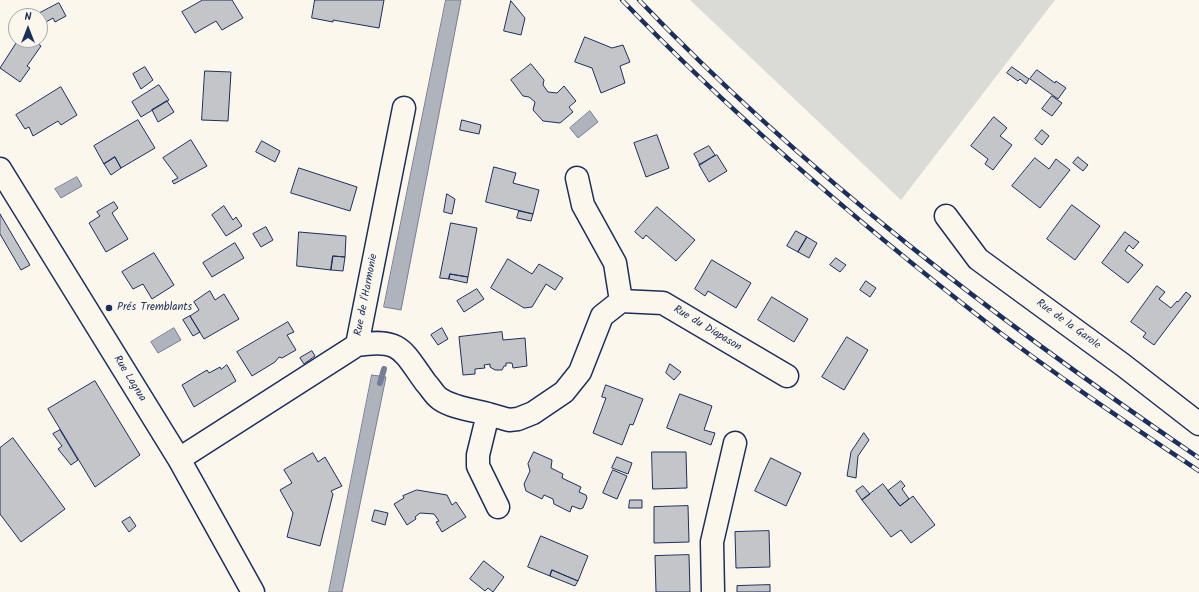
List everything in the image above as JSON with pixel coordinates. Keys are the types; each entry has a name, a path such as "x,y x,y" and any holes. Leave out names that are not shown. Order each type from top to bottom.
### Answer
{"street":[{"name":"Rue de l'Harmonie","path":"179,459 357,345 404,108"},
{"name":"Rue Lagrua","path":"0,169 179,459 253,592"},
{"path":"357,345 378,342 397,347 402,350 439,398 452,405 509,420 518,419 533,413 564,392 573,383 580,372 602,316 621,301 615,263 583,206 577,178"},
{"name":"Rue de la Garole","path":"946,216 978,259 1123,365 1199,424"},
{"name":"Rue du Diapason","path":"621,301 663,303 787,376"},
{"path":"488,414 478,455 478,466 498,507"},
{"path":"713,592 712,542 735,443"}],"shaded area":[{"path":"446,0 461,0 401,310 384,307"},
{"path":"690,0 1055,0 901,200"},
{"path":"590,111 598,122 578,138 570,128"},
{"path":"77,177 82,186 61,198 55,189"},
{"path":"174,328 181,340 158,353 151,342"},
{"path":"372,375 386,377 342,592 329,592"}],"building":[{"path":"203,0 232,0 243,18 222,30 216,21 195,33 182,12"},
{"path":"315,0 384,0 379,28 312,18"},
{"path":"511,1 525,18 521,35 504,31"},
{"path":"59,3 66,16 55,22 53,18 48,21 48,9"},
{"path":"585,37 612,48 623,45 630,62 620,66 625,83 601,93 592,68 575,62"},
{"path":"13,48 40,48 27,66 30,68 20,82 0,68"},
{"path":"531,64 544,80 543,85 548,92 557,93 564,86 576,101 569,107 573,112 560,123 543,121 533,110 535,102 529,97 523,96 511,80"},
{"path":"145,67 153,80 141,89 133,74"},
{"path":"1012,67 1029,79 1026,84 1020,79 1018,81 1007,73"},
{"path":"1037,70 1055,83 1056,81 1066,88 1058,99 1030,79"},
{"path":"205,71 231,72 228,121 202,120"},
{"path":"159,85 169,100 141,117 132,102"},
{"path":"61,87 77,115 61,125 58,121 33,136 29,127 25,129 16,115"},
{"path":"1052,96 1062,103 1052,116 1042,109"},
{"path":"167,101 174,112 158,122 152,110"},
{"path":"994,117 1007,128 1000,136 1012,145 993,170 985,164 988,159 971,146"},
{"path":"138,120 155,148 121,168 115,157 104,164 94,146"},
{"path":"462,120 481,125 479,134 460,130"},
{"path":"1042,130 1049,136 1042,145 1035,139"},
{"path":"657,135 669,168 646,177 634,143"},
{"path":"191,140 207,166 174,184 172,181 178,178 163,158"},
{"path":"262,141 280,151 275,162 256,152"},
{"path":"709,146 715,155 700,165 694,154"},
{"path":"717,155 727,171 709,182 699,165"},
{"path":"115,157 121,168 111,175 104,164"},
{"path":"1078,157 1088,165 1083,171 1073,163"},
{"path":"1035,158 1049,169 1056,159 1070,170 1040,208 1012,186"},
{"path":"494,167 516,173 513,183 539,190 533,214 486,202"},
{"path":"299,168 357,187 350,211 291,193"},
{"path":"447,194 455,199 452,214 444,212"},
{"path":"114,202 118,208 112,213 128,239 106,252 89,223 100,216 97,212"},
{"path":"1072,205 1100,226 1075,260 1047,239"},
{"path":"224,206 233,220 236,217 242,226 226,236 212,215"},
{"path":"657,207 695,240 676,261 646,235 643,239 635,232"},
{"path":"519,211 533,214 531,221 517,218"},
{"path":"0,214 30,265 21,270 0,234"},
{"path":"451,223 477,228 468,277 450,274 449,279 440,278"},
{"path":"266,227 273,240 261,247 253,234"},
{"path":"796,231 807,237 798,252 787,246"},
{"path":"299,232 346,236 345,257 333,256 331,270 297,266"},
{"path":"1125,232 1139,242 1133,249 1129,245 1125,251 1143,265 1128,283 1102,263"},
{"path":"807,237 817,243 809,258 798,252"},
{"path":"235,243 244,258 212,277 203,263"},
{"path":"154,253 174,285 152,299 143,284 133,289 122,272"},
{"path":"333,256 345,257 343,271 331,270"},
{"path":"836,258 846,265 840,272 830,265"},
{"path":"508,259 532,274 539,264 563,278 555,290 546,284 532,307 524,308 491,288"},
{"path":"712,260 751,283 736,308 708,291 705,296 695,289"},
{"path":"450,274 468,277 467,283 449,279"},
{"path":"866,281 876,288 870,297 860,290"},
{"path":"1157,286 1165,292 1159,299 1171,308 1186,292 1191,296 1154,345 1143,337 1146,333 1131,322"},
{"path":"477,289 484,299 464,312 457,301"},
{"path":"210,291 215,300 224,294 239,319 204,339 190,316 199,310 194,302"},
{"path":"772,297 808,319 794,342 758,320"},
{"path":"190,316 200,332 193,336 183,320"},
{"path":"288,322 294,332 287,335 296,350 282,358 279,357 275,362 252,376 237,352"},
{"path":"442,328 448,339 438,345 431,335"},
{"path":"502,332 503,340 525,338 527,366 513,368 512,363 506,363 506,366 504,366 502,370 495,370 490,367 490,364 484,365 485,368 475,369 475,374 463,375 459,337"},
{"path":"847,337 868,350 844,390 822,377"},
{"path":"312,351 315,356 304,364 300,358"},
{"path":"670,364 681,372 674,380 666,373"},
{"path":"227,365 236,381 194,407 182,385 207,370 209,373 220,367 221,369"},
{"path":"95,381 140,455 95,487 48,409"},
{"path":"606,385 643,399 633,425 630,424 622,445 593,433 606,398 602,397"},
{"path":"680,394 712,406 704,430 715,433 711,445 667,428"},
{"path":"60,430 78,460 71,465 58,449 62,446 53,434"},
{"path":"864,433 869,440 858,456 856,478 847,476 851,452"},
{"path":"13,438 65,509 21,542 0,514 0,448"},
{"path":"534,452 552,460 551,468 563,474 562,478 581,487 579,492 586,495 587,498 583,508 580,509 572,506 570,512 554,504 553,499 544,495 542,499 526,491 524,484 530,471 528,464"},
{"path":"652,452 686,452 687,488 653,489"},
{"path":"313,453 318,462 325,457 342,486 331,491 333,494 320,546 287,537 293,513 280,490 292,483 284,470"},
{"path":"617,457 632,463 628,474 612,468"},
{"path":"771,458 801,473 786,506 755,491"},
{"path":"613,470 627,476 617,499 603,493"},
{"path":"901,481 905,486 902,489 909,499 900,506 888,491"},
{"path":"883,484 900,506 913,496 935,525 911,543 901,530 891,537 862,500"},
{"path":"863,486 870,494 862,500 856,491"},
{"path":"417,490 447,495 452,505 456,502 466,517 442,532 436,522 439,521 434,514 420,513 415,517 416,519 407,525 394,504 404,498 403,496"},
{"path":"630,500 642,500 642,508 629,508"},
{"path":"688,506 689,542 654,543 654,507"},
{"path":"375,510 388,513 385,525 372,521"},
{"path":"130,517 136,526 129,532 122,522"},
{"path":"769,531 770,567 736,568 735,532"},
{"path":"541,536 588,556 578,581 552,570 550,576 528,567"},
{"path":"689,555 690,592 656,592 655,556"},
{"path":"484,561 504,577 493,592 488,588 485,591 470,579"},
{"path":"552,570 578,581 575,586 550,576"},
{"path":"770,585 770,592 737,592 737,586"}],"waterway":[{"path":"380,383 384,369"}],"railway":[{"path":"622,0 665,44 754,128 894,249 990,325 1042,363 1199,471"},
{"path":"639,0 703,64 769,126 837,186 907,244 1051,354 1199,458"}],"place":[{"name":"Prés Tremblants","path":"109,308"}]}
